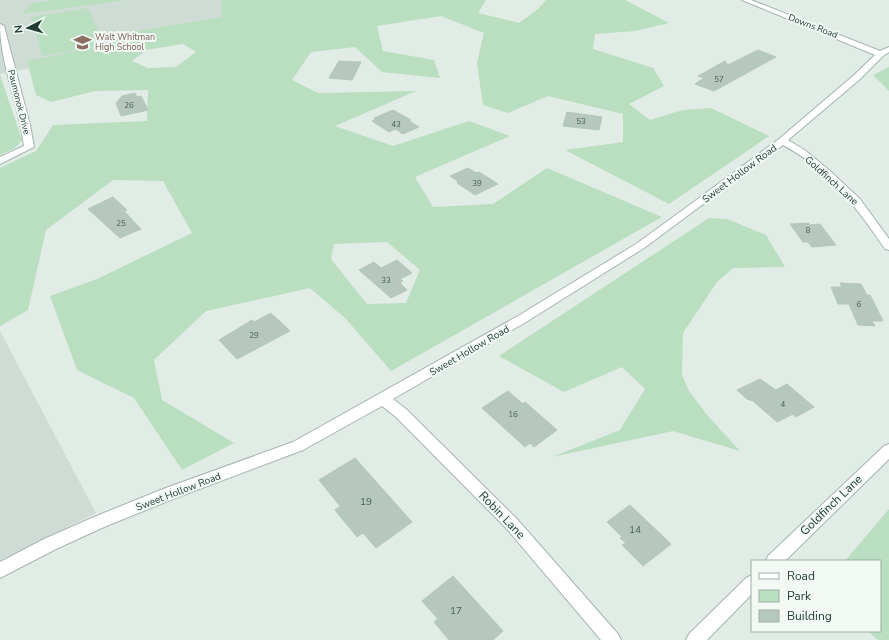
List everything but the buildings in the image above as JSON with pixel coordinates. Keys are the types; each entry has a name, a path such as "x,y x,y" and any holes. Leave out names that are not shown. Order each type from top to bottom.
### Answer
{"street":[{"name":"Downs Road","path":"745,0 884,51"},
{"name":"Paumonok Drive","path":"0,26 26,125 29,146 0,162"},
{"name":"Sweet Hollow Road","path":"0,570 50,544 99,522 168,494 298,446 522,319 640,246 782,141 856,78 884,51"},
{"name":"Goldfinch Lane","path":"782,141 794,146 847,190 859,202 889,247"},
{"name":"Robin Lane","path":"383,399 401,413 512,524 612,640"},
{"name":"Goldfinch Lane","path":"775,560 889,450"},
{"path":"695,640 751,584"}],"shaded area":[{"name":"Walt Whitman High School","path":"0,0 318,0 329,10 0,74"},
{"path":"0,331 96,513 0,560"}],"green space":[{"path":"55,0 128,0 21,14 33,3"},
{"path":"222,0 486,0 478,13 519,23 538,9 546,0 625,0 669,23 635,31 595,34 593,49 653,68 664,86 629,104 650,120 683,110 711,108 769,136 669,204 565,150 623,142 623,114 548,96 508,113 483,105 477,63 484,33 441,16 377,26 383,51 434,60 440,78 382,72 355,47 311,52 292,80 318,93 416,91 335,126 393,146 469,121 510,136 415,177 433,207 493,204 547,168 662,217 391,371 346,319 310,288 206,311 154,360 162,400 234,443 182,470 134,398 77,370 50,296 97,279 192,233 163,181 113,180 46,230 28,310 0,326 0,168 36,151 53,125 147,121 148,90 95,91 51,102 36,95 27,61 107,45 111,38 141,30 222,17","holes":["183,44 196,52 176,67 148,68 132,61 146,50","387,242 420,270 406,303 367,304 331,259 334,244"]},
{"path":"88,8 104,45 42,56 31,17"},
{"path":"889,67 889,91 873,75"},
{"path":"0,75 22,140 15,148 0,155"},
{"path":"709,218 727,219 766,235 785,267 733,268 717,282 683,333 682,375 689,391 707,415 740,451 673,431 552,457 620,430 645,389 622,367 564,392 499,356"},
{"path":"889,509 889,640 878,640 869,632 881,632 881,560 846,560"}],"place":[{"name":"Walt Whitman High School","path":"82,42"}]}
